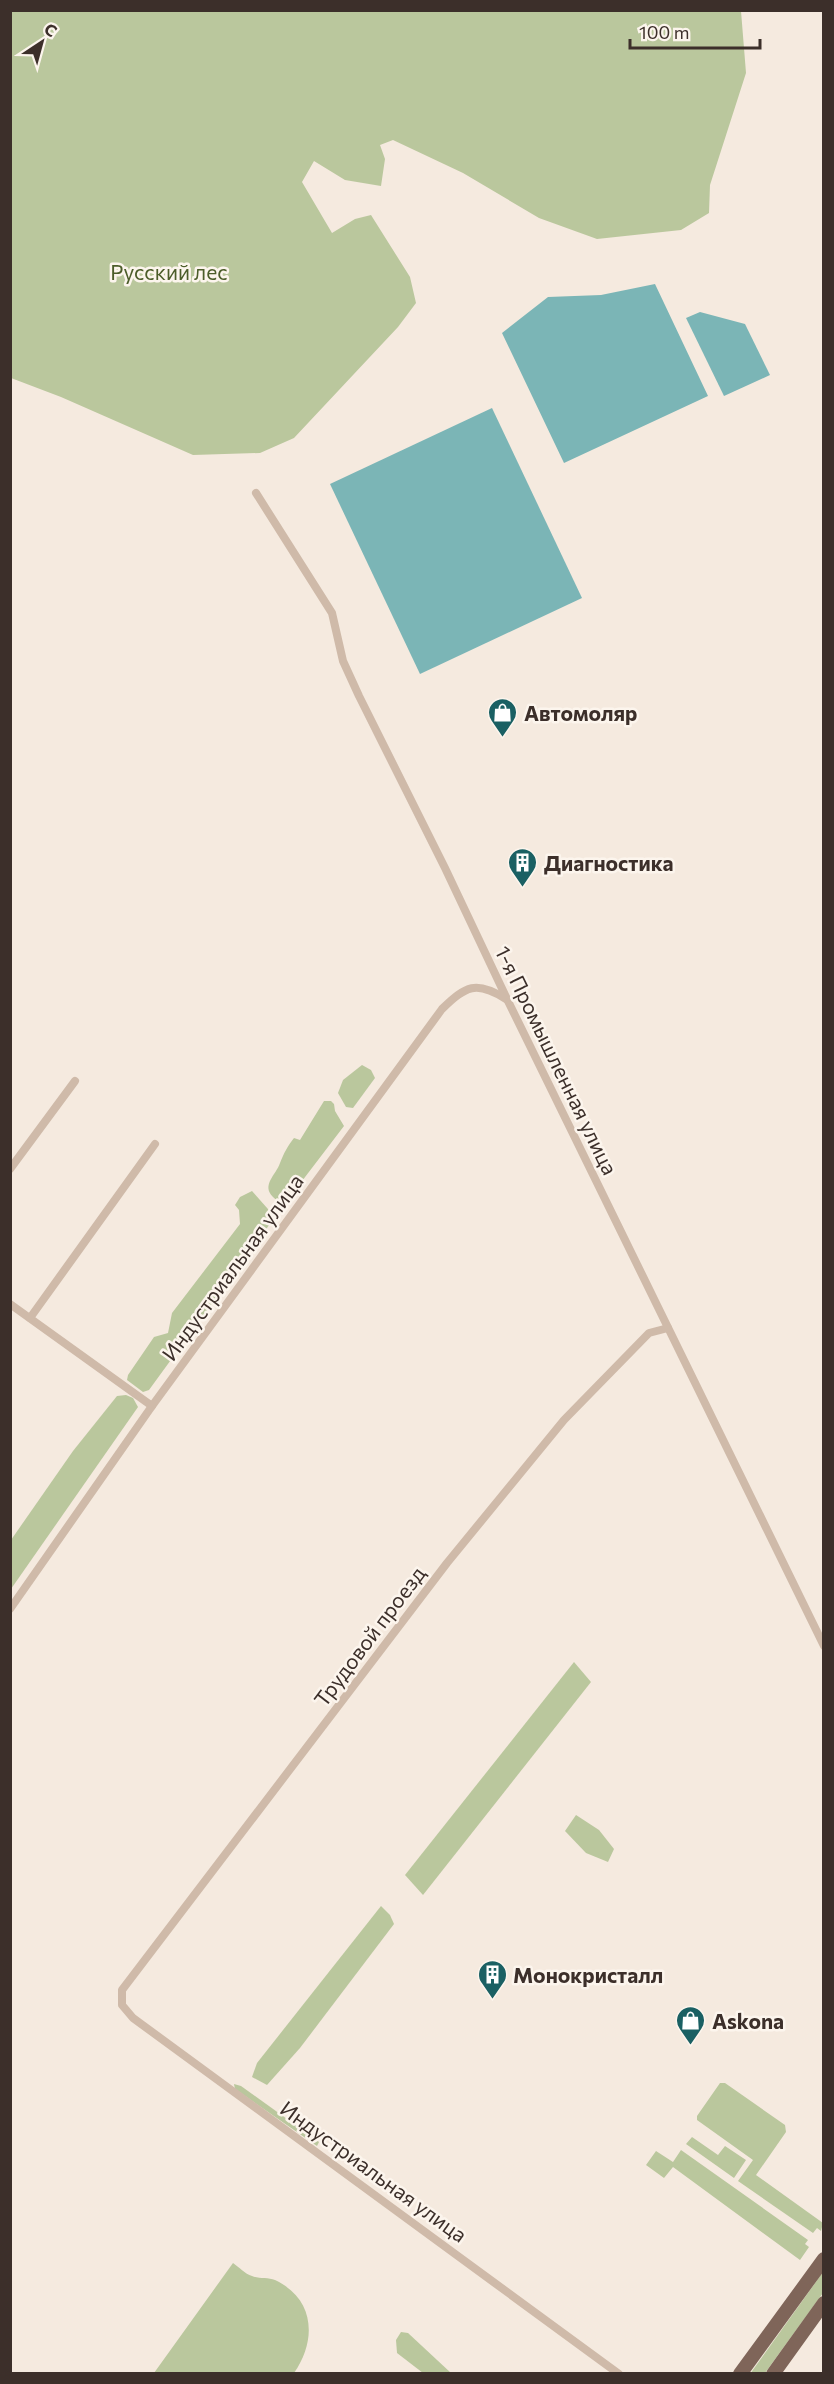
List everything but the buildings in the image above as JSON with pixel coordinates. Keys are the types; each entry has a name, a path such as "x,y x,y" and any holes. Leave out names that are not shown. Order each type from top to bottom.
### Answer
{"main road":[{"path":"740,2373 824,2259"},
{"path":"773,2373 824,2303"}],"street":[{"name":"1-я Промышленная улица","path":"256,493 332,613 343,661 359,696 824,1646"},
{"name":"Индустриальная улица","path":"10,1609 152,1406 442,1009 458,994 474,987 490,988 507,999"},
{"path":"10,1169 75,1081"},
{"path":"30,1318 155,1144"},
{"path":"10,1304 152,1406"},
{"name":"Трудовой проезд","path":"122,1990 447,1563 564,1420 649,1334 668,1328"},
{"name":"Индустриальная улица","path":"122,1990 123,2005 133,2018 618,2373"}],"green space":[{"name":"Русский лес","path":"10,11 741,11 746,73 710,185 709,213 681,230 597,239 539,218 463,173 393,140 380,145 385,159 381,186 345,180 314,161 302,182 332,233 355,219 371,215 410,277 416,303 398,327 294,438 260,453 193,455 61,397 11,378"},
{"path":"362,1065 371,1070 375,1078 353,1108 346,1107 338,1093 343,1080"},
{"path":"324,1101 331,1101 334,1104 335,1111 344,1126 286,1202 279,1201 270,1193 268,1188 270,1180 289,1144 294,1138 300,1140"},
{"path":"252,1191 275,1217 149,1390 143,1392 127,1380 128,1375 154,1337 168,1333 172,1313 240,1224 239,1210 235,1205 240,1197"},
{"path":"126,1395 133,1398 138,1407 11,1589 11,1540 73,1451 117,1396"},
{"path":"574,1662 591,1682 423,1895 405,1875"},
{"path":"576,1815 599,1830 614,1849 608,1862 586,1853 565,1831"},
{"path":"381,1906 390,1915 394,1924 300,2048 267,2085 252,2077 257,2063"},
{"path":"720,2083 725,2083 785,2125 786,2132 756,2175 823,2223 821,2231 817,2228 813,2233 738,2181 753,2160 697,2120 697,2116"},
{"path":"234,2084 241,2086 319,2142 317,2146 235,2089"},
{"path":"692,2137 718,2155 725,2146 746,2160 734,2178 686,2144"},
{"path":"681,2150 808,2240 805,2244 809,2247 800,2260 673,2167 664,2178 646,2165 656,2151 673,2162"},
{"path":"233,2263 249,2275 275,2280 288,2288 305,2309 309,2334 301,2360 294,2373 154,2373"},
{"path":"823,2272 823,2293 765,2373 750,2374"},
{"path":"401,2332 408,2333 451,2373 423,2373 397,2353 396,2340"}],"water":[{"path":"655,284 708,396 564,463 502,333 548,297 601,295"},
{"path":"700,312 745,324 770,375 724,396 686,318"},
{"path":"492,408 582,598 420,674 330,484"}],"place":[{"name":"Автомоляр","path":"503,738"},
{"name":"Диагностика","path":"523,888"},
{"name":"Монокристалл","path":"492,2000"},
{"name":"Askona","path":"691,2046"}]}
